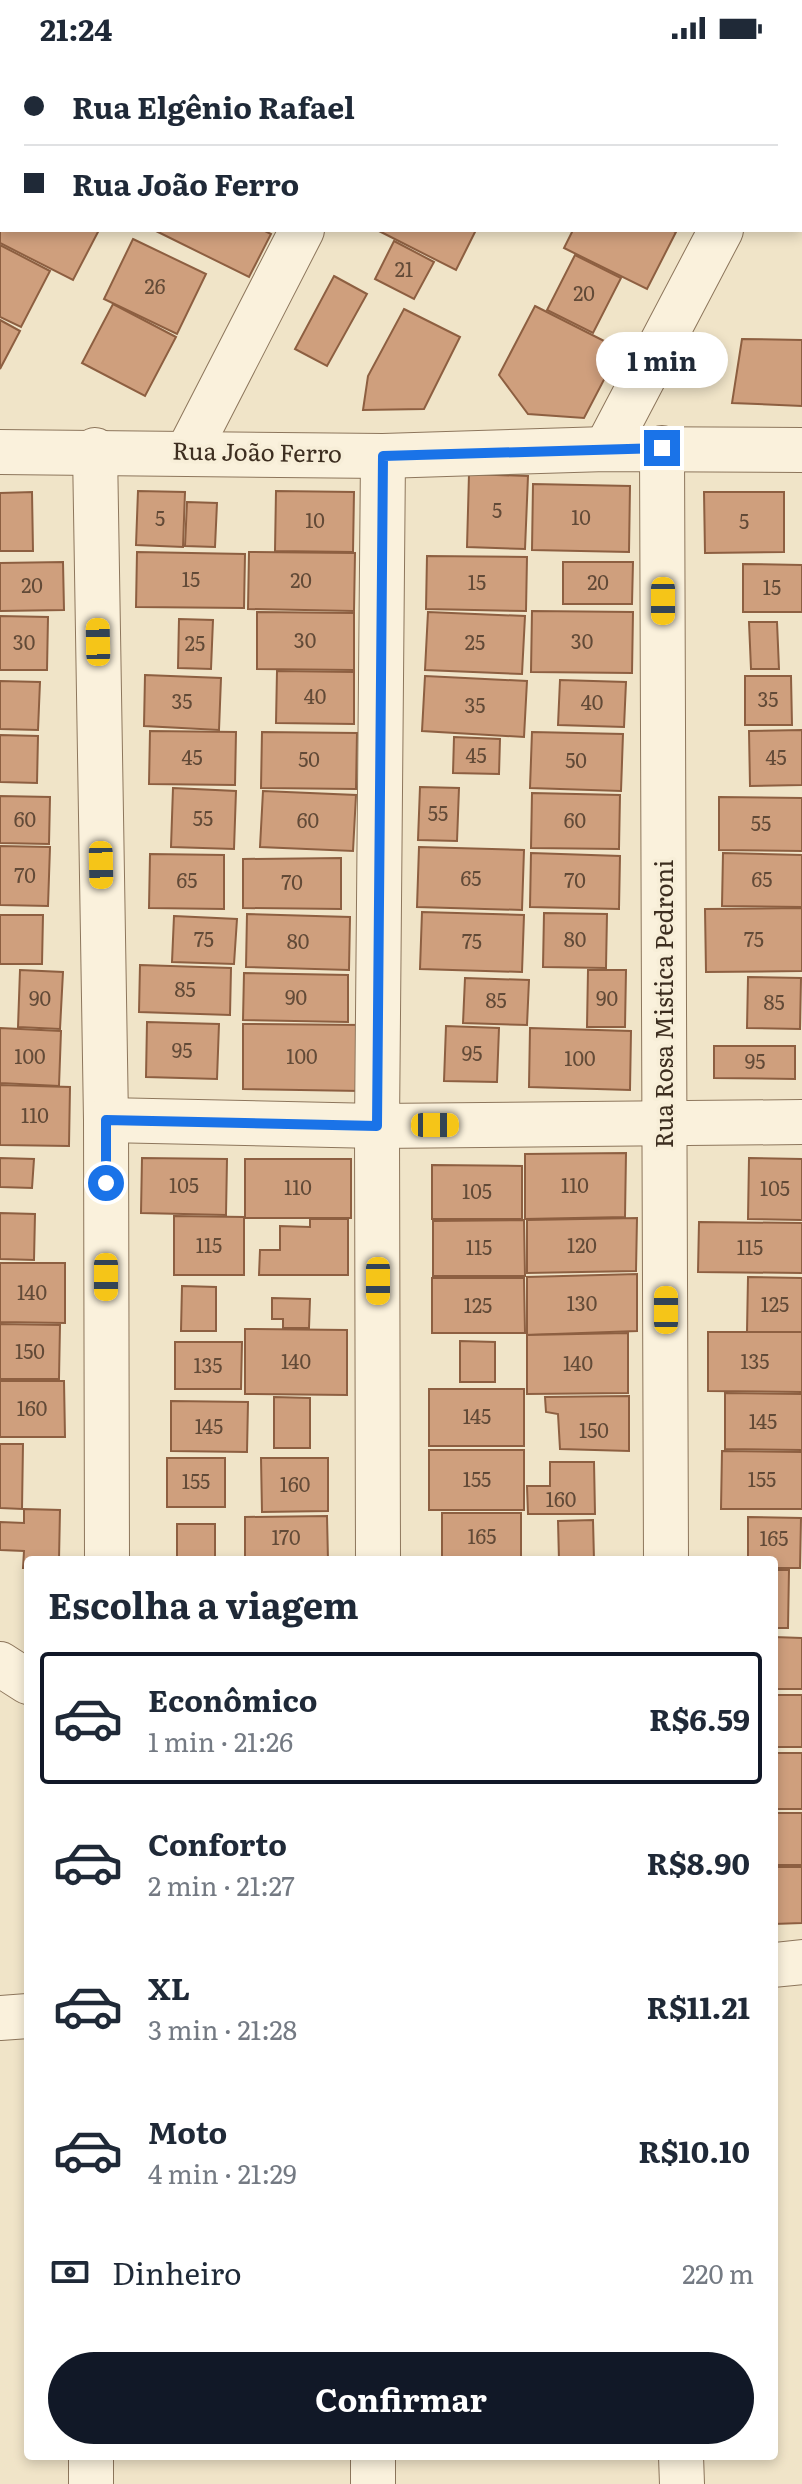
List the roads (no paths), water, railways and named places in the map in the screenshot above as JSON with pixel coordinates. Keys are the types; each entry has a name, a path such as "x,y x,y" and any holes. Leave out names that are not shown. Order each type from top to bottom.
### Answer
{"street":[{"path":"188,452 301,232"},
{"path":"606,449 720,232"},
{"name":"Rua João Ferro","path":"0,452 95,450 383,456 662,448 802,450"},
{"name":"Rua Rosa Mistica Pedroni","path":"662,448 666,1556"},
{"path":"95,450 106,1120 107,1556"},
{"path":"378,1556 377,1126 383,456"},
{"path":"106,1120 377,1126 802,1122"},
{"path":"0,1664 24,1679"},
{"path":"778,1965 802,1962"},
{"path":"0,2018 24,2016"},
{"path":"91,2460 91,2484"},
{"path":"373,2460 373,2484"},
{"path":"681,2460 682,2484"}]}
